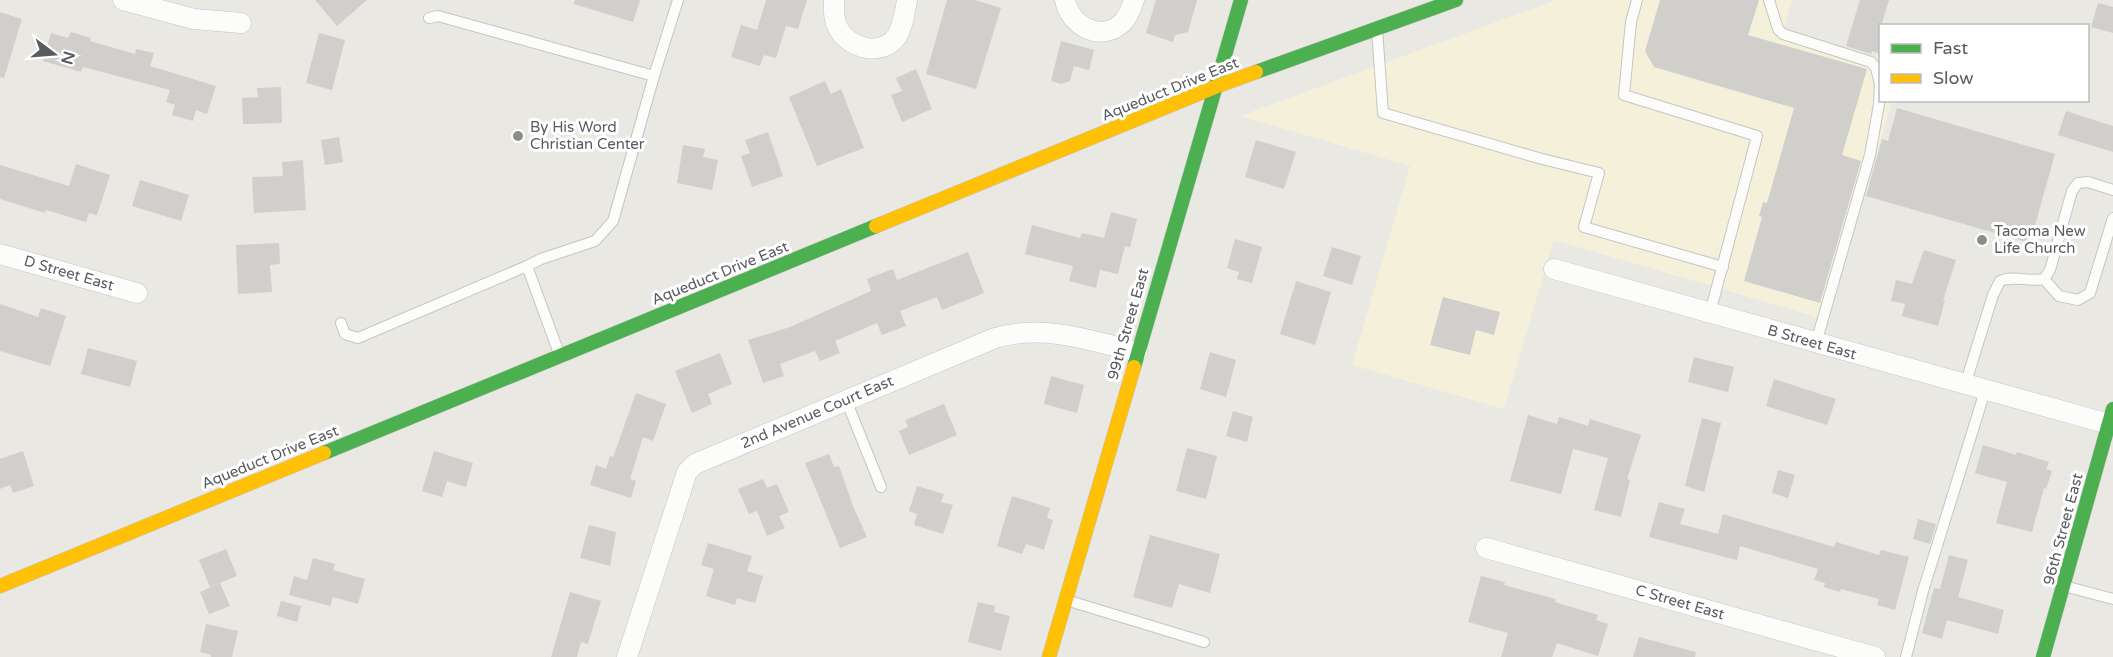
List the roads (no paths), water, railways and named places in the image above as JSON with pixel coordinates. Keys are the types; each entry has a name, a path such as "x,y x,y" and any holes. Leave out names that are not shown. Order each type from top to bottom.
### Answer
{"street":[{"path":"123,0 194,20 241,23"},
{"path":"834,0 833,13 837,27 846,40 868,48 879,48 889,44 897,36 908,0"},
{"path":"1065,0 1070,16 1077,23 1092,31 1100,32 1124,22 1134,0"},
{"name":"99th Street East","path":"1049,657 1241,0"},
{"name":"Aqueduct Drive East","path":"0,586 1215,87 1456,0"},
{"name":"D Street East","path":"0,254 137,293"},
{"name":"B Street East","path":"1554,268 1985,391 2070,414 2112,419"},
{"name":"2nd Avenue Court East","path":"627,657 687,472 695,464 995,338 1015,332 1035,331 1072,336 1137,352"},
{"name":"96th Street East","path":"2043,657 2101,467 2112,419"},
{"name":"C Street East","path":"1486,548 1875,657"}],"lane":[{"path":"341,323 345,334 358,338 541,259 595,241 613,221 678,0"},
{"path":"1637,0 1631,22 1624,95 1757,136 1710,313"},
{"path":"1769,0 1778,29 1783,34 1871,62 1876,68 1879,80"},
{"path":"429,18 438,15 654,76"},
{"path":"1377,28 1383,113 1542,159 1599,172 1584,227 1723,267"},
{"path":"1816,343 1870,155 1879,102"},
{"path":"1965,385 1993,295 2000,281 2009,277 2033,281 2043,279 2050,270 2072,191 2078,183 2088,182 2113,190"},
{"path":"2043,279 2059,296 2078,300 2090,293 2113,218"},
{"path":"527,266 560,356"},
{"path":"1906,657 1923,591 1985,391"},
{"path":"846,400 881,487"},
{"path":"2064,586 2113,599"},
{"path":"1066,600 1204,642"}],"place":[{"name":"By His Word Christian Center","path":"518,136"},
{"name":"Tacoma New Life Church","path":"1982,240"}]}
